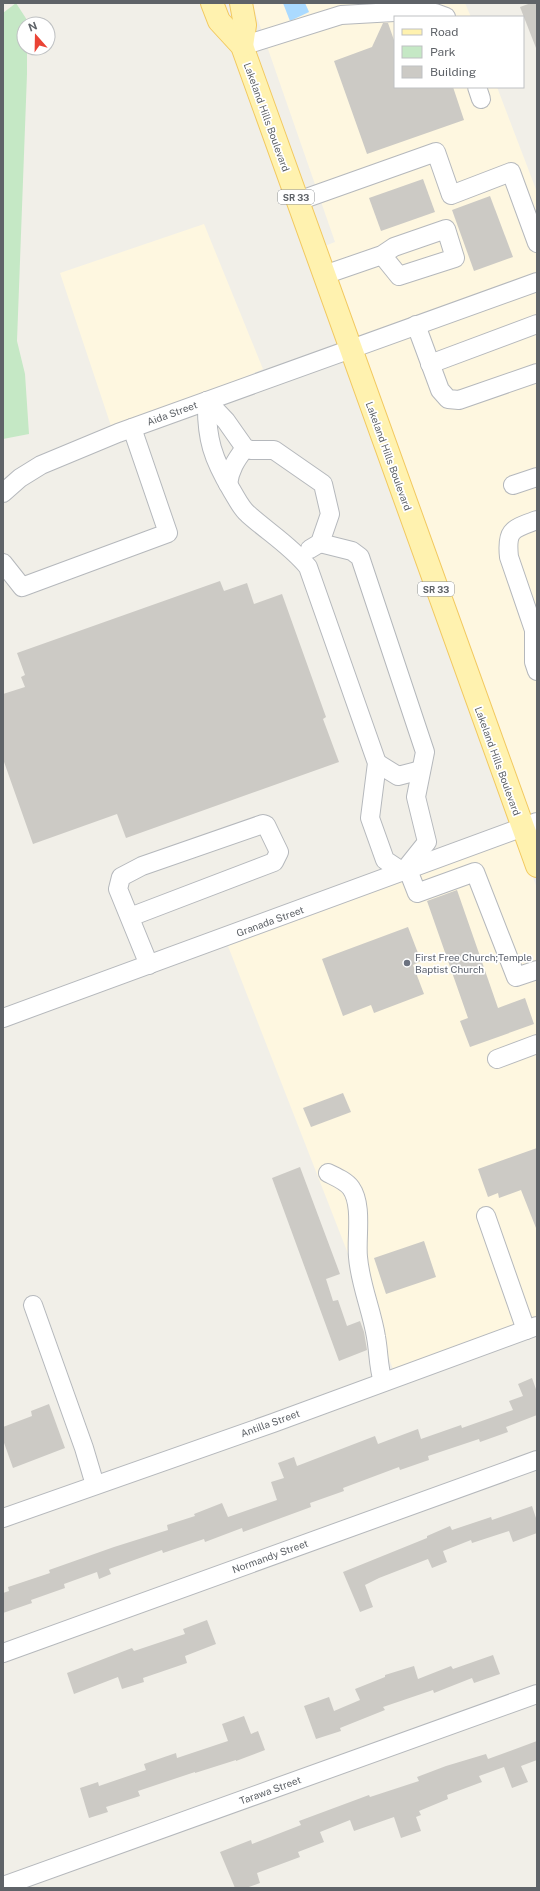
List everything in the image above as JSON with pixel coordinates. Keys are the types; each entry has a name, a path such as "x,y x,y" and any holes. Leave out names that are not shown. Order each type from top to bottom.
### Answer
{"main road":[{"name":"Lakeland Hills Boulevard","path":"212,3 219,21 242,46 350,350 530,825 537,866"},
{"name":"Lakeland Hills Boulevard","path":"241,3 245,25 242,46"}],"street":[{"path":"242,46 327,11 341,15 381,8 412,11 439,11"},
{"path":"298,201 436,152 451,195 511,172 537,243"},
{"path":"324,275 382,255"},
{"name":"Aida Street","path":"3,493 20,478 41,465 132,428 537,282"},
{"path":"430,364 537,324"},
{"path":"416,325 440,390 448,399 459,400 537,373"},
{"path":"207,401 226,421 245,448 251,450 274,450 323,484 330,514 320,544"},
{"path":"207,401 206,424 209,438 215,459 228,484 246,512 299,555 308,567 378,763 370,818 385,860 406,871 417,893 475,872"},
{"path":"3,563 22,587 168,533 132,428"},
{"path":"228,484 229,474 245,448"},
{"path":"513,485 537,477"},
{"path":"537,520 515,528 508,539 508,557 534,630 534,662 537,671"},
{"path":"299,555 320,544 352,551 360,557 425,752 416,797 427,842 406,871"},
{"path":"378,763 398,776 421,770"},
{"path":"130,918 274,862 278,852 266,825 262,824 142,866 121,877 118,889 149,965"},
{"name":"Granada Street","path":"3,1018 530,825"},
{"path":"466,848 516,977 537,970"},
{"path":"497,1059 537,1044"},
{"path":"328,1173 348,1185 351,1188 355,1199 358,1212 358,1258 376,1337 378,1366 382,1382"},
{"path":"486,1216 532,1328"},
{"path":"33,1305 84,1448 95,1485"},
{"name":"Antilla Street","path":"3,1518 532,1328"},
{"name":"Normandy Street","path":"3,1653 537,1460"},
{"name":"Tarawa Street","path":"3,1886 537,1694"}],"shaded area":[{"path":"252,3 283,3 290,21 309,12 305,3 465,3 471,16 394,16 394,88 497,88 537,192 537,813 527,817 322,247 335,242"},
{"path":"204,224 263,369 236,381 111,426 60,273"},
{"path":"518,839 537,888 537,1317 393,1369 228,946"}],"green space":[{"path":"16,3 24,16 16,16 16,56 27,56 17,341 25,374 29,434 3,439 3,13"}],"water":[{"path":"283,3 305,3 309,12 290,21"}],"building":[{"path":"531,3 537,3 537,48 536,48 520,7"},
{"path":"383,23 388,23 394,40 394,88 453,88 464,120 367,154 334,61 372,47"},
{"path":"423,179 435,212 381,231 369,198"},
{"path":"490,196 513,257 474,271 452,210"},
{"path":"220,581 224,591 247,583 254,604 282,594 326,717 323,719 339,762 126,838 117,814 33,844 3,759 3,694 25,687 21,677 25,675 17,653"},
{"path":"457,890 498,1008 525,998 534,1024 470,1047 460,1021 468,1018 427,901"},
{"path":"408,927 421,961 413,965 424,994 374,1013 371,1005 343,1016 322,959"},
{"path":"343,1093 351,1112 311,1127 303,1108"},
{"path":"537,1148 536,1228 521,1190 499,1198 498,1193 488,1197 478,1169"},
{"path":"300,1167 340,1274 326,1279 333,1301 338,1300 347,1326 360,1321 364,1332 367,1350 339,1361 272,1178"},
{"path":"424,1241 436,1277 386,1294 374,1258"},
{"path":"532,1378 537,1392 537,1415 506,1427 508,1432 480,1442 479,1439 428,1456 429,1460 400,1470 399,1467 343,1488 344,1491 310,1503 311,1507 243,1532 242,1528 205,1542 204,1539 163,1553 162,1550 109,1569 111,1574 99,1579 97,1572 64,1584 65,1588 31,1600 32,1603 3,1613 3,1593 9,1591 8,1587 50,1573 49,1570 168,1530 167,1525 195,1516 194,1514 222,1503 228,1517 277,1500 271,1482 284,1478 278,1463 294,1457 297,1466 375,1436 378,1444 418,1429 421,1439 461,1425 462,1428 513,1410 509,1401 523,1396 518,1384"},
{"path":"49,1404 65,1448 13,1468 3,1440 3,1427 32,1416 31,1411"},
{"path":"532,1506 537,1521 537,1533 513,1542 509,1531 472,1543 471,1540 443,1551 447,1562 432,1568 428,1559 379,1578 365,1585 373,1607 360,1612 343,1572 427,1538 427,1536 450,1526 452,1530 491,1517 492,1520"},
{"path":"207,1620 216,1644 185,1656 187,1663 143,1678 144,1682 122,1689 118,1677 74,1694 67,1673 132,1648 134,1651 185,1634 183,1629"},
{"path":"493,1655 500,1674 474,1683 472,1678 434,1693 433,1690 383,1707 385,1710 340,1728 341,1731 316,1739 304,1706 329,1697 334,1711 360,1700 355,1689 385,1677 385,1675 414,1666 418,1679 451,1666 453,1669"},
{"path":"244,1716 251,1734 258,1731 265,1750 236,1761 195,1772 138,1791 140,1796 106,1807 108,1812 89,1818 80,1788 98,1782 99,1786 146,1770 144,1764 176,1753 177,1758 228,1741 222,1724"},
{"path":"537,1741 537,1760 521,1766 528,1782 512,1788 504,1767 479,1776 482,1782 447,1795 448,1799 419,1811 421,1815 416,1817 421,1831 401,1838 394,1817 354,1831 350,1820 320,1832 324,1842 298,1852 300,1857 257,1873 260,1883 246,1888 235,1888 220,1852 251,1840 252,1844 301,1825 299,1821 369,1795 370,1797 419,1781 417,1777 446,1766 486,1754 488,1759"}],"place":[{"name":"First Free Church;Temple Baptist Church","path":"407,963"}]}
